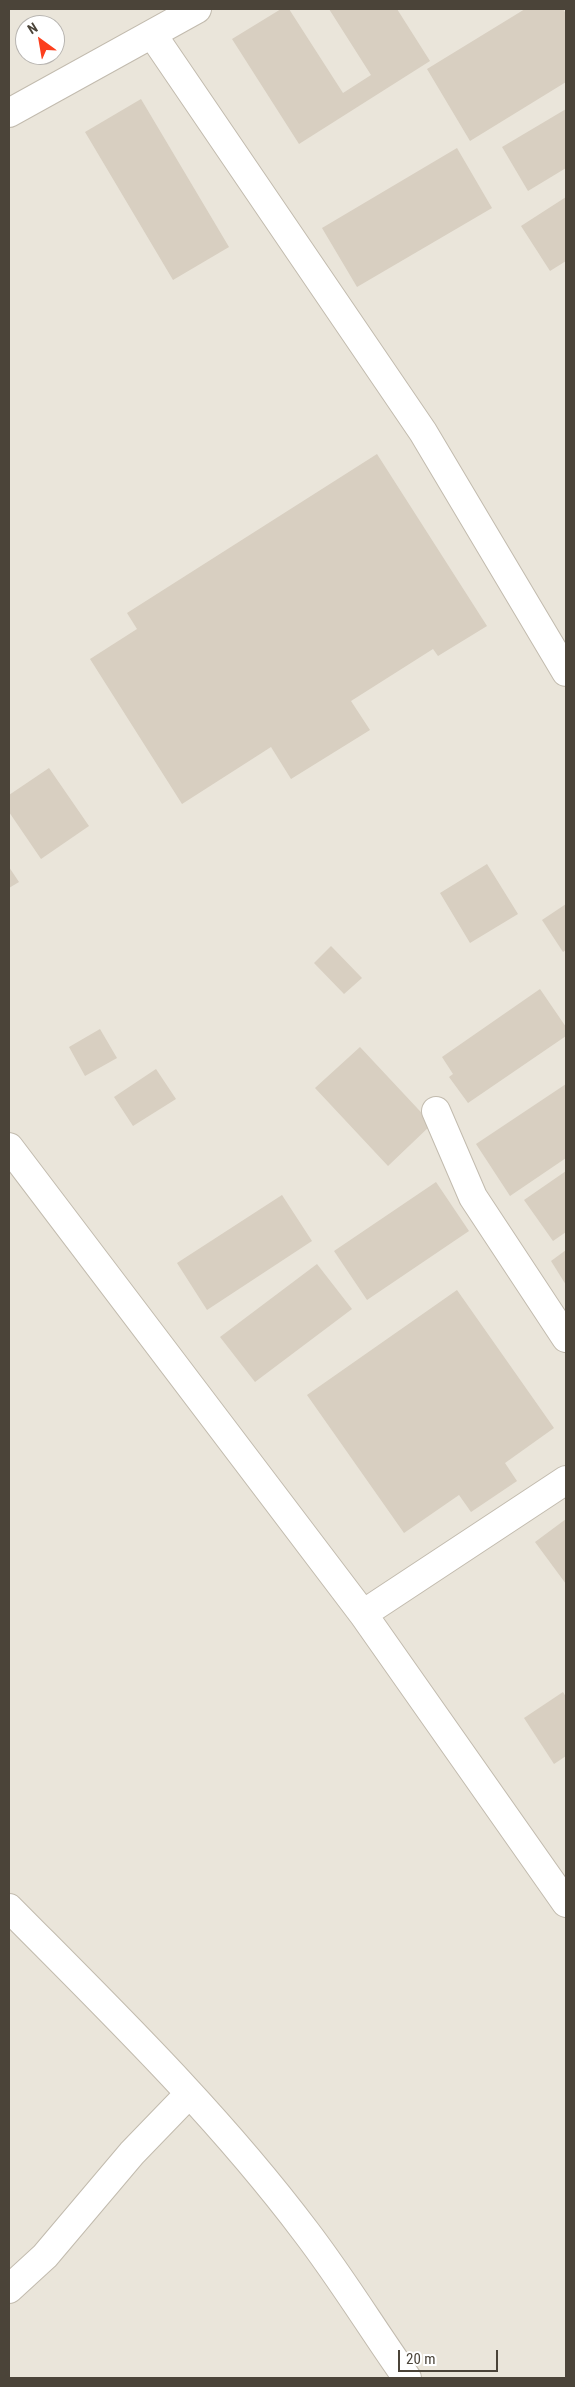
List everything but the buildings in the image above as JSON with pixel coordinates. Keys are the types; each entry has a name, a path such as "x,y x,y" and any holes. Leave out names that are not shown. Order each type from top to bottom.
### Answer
{"street":[{"path":"9,113 198,9"},
{"path":"152,34 423,432 566,672"},
{"path":"436,1112 473,1197 566,1338"},
{"path":"9,1147 363,1614 566,1903"},
{"path":"363,1614 566,1480"},
{"path":"9,1908 155,2056 306,2232 407,2378"},
{"path":"9,2289 45,2256 132,2153 189,2094"}],"shaded area":[{"path":"9,9 566,9 566,2378 9,2378"}]}
